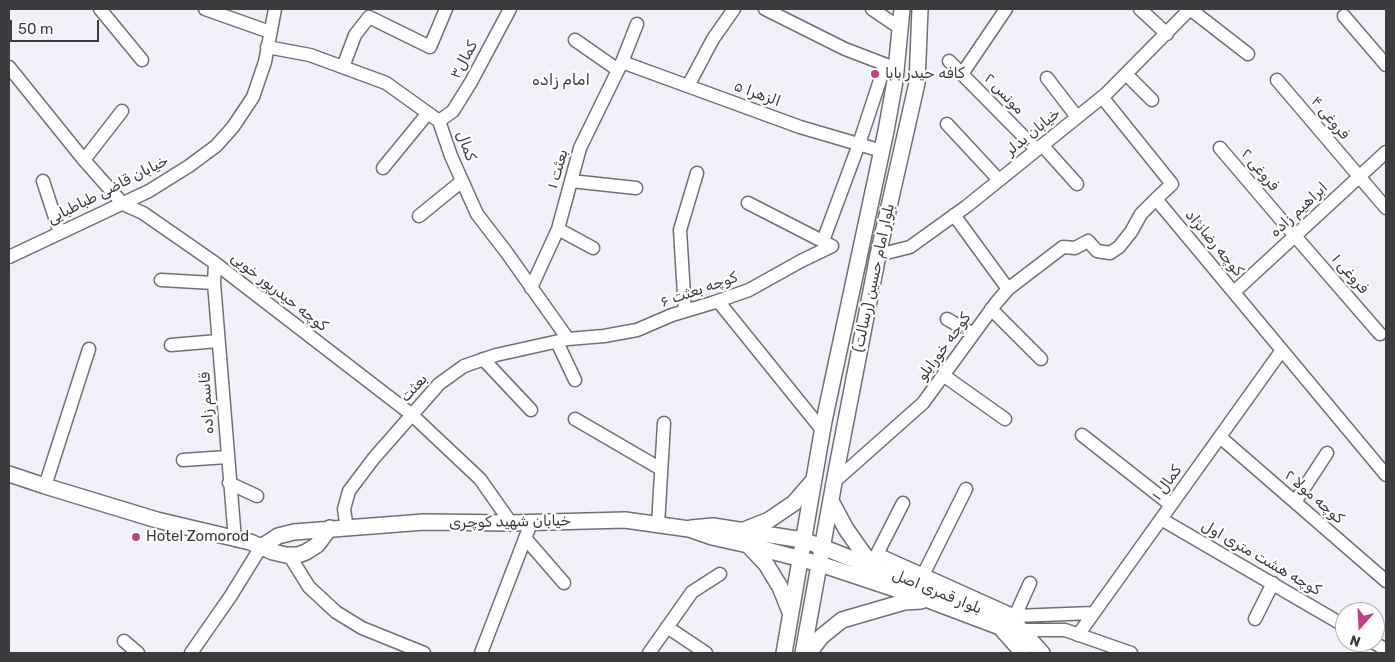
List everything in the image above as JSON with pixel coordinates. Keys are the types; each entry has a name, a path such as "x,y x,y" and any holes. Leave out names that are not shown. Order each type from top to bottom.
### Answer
{"main road":[{"name":"بلوار امام حسین (رسالت)","path":"784,653 813,481 882,151 891,67 900,28 902,9"},
{"name":"بلوار امام حسین (رسالت)","path":"804,653 822,546 878,255 917,83 920,9"},
{"path":"9,474 157,520 235,540 250,542 273,552 289,555 298,556 317,545 330,528"},
{"path":"790,613 780,587 766,564 745,538 794,504 813,481"},
{"path":"831,501 846,530 865,556 891,574"},
{"name":"خیابان شهید کوچری","path":"260,547 278,536 294,532 330,528 424,522 511,524 625,520 690,529 712,537 803,540 822,546"},
{"name":"خیابان شهید کوچری","path":"745,538 800,559 820,564"},
{"name":"بلوار قمری اصل","path":"822,546 1018,623 1042,653"},
{"name":"بلوار قمری اصل","path":"820,564 931,601 1000,627 1023,653"},
{"path":"809,653 820,637 842,620 904,602 931,601"}],"street":[{"path":"100,9 142,60"},
{"path":"205,9 270,32"},
{"name":"خیابان قاضی طباطبایی","path":"9,257 149,191 189,166 216,146 234,126 252,97 265,62 275,9"},
{"path":"343,67 355,35 369,17 430,47 446,9"},
{"name":"کمال۳","path":"439,121 453,111 471,82 510,9"},
{"path":"688,86 713,39 734,9"},
{"path":"748,203 827,244 859,144 891,67 845,49 765,9"},
{"path":"872,9 900,28"},
{"path":"962,74 1006,9"},
{"path":"1140,9 1167,34"},
{"path":"1190,9 1248,54"},
{"name":"خیابان یدلر","path":"878,255 910,247 999,180 1102,97 1190,9"},
{"path":"1344,16 1386,65"},
{"name":"بعثت ۱","path":"531,288 558,228 580,148 620,66 637,24"},
{"name":"الزهرا ۵","path":"575,40 620,66 688,86 800,127 882,151"},
{"name":"کمال","path":"267,47 310,55 386,83 439,121 451,156 477,214 531,288 563,340 575,380"},
{"name":"مونس ۲","path":"949,61 1078,184"},
{"path":"9,67 84,160 123,204"},
{"path":"1126,74 1152,100"},
{"path":"1047,78 1077,117"},
{"name":"فروغی ۴","path":"1277,80 1386,208"},
{"path":"1102,97 1172,184 1156,199"},
{"path":"84,160 122,111"},
{"path":"383,168 428,113"},
{"path":"947,124 999,180"},
{"name":"فروغی ۲","path":"1220,148 1295,236"},
{"name":"ابراهیم زاده","path":"1234,292 1386,152"},
{"path":"685,311 680,230 698,173"},
{"path":"42,181 60,233"},
{"path":"419,216 462,181"},
{"path":"571,181 636,188"},
{"name":"کوچه خورابلو","path":"834,482 923,403 991,309 1008,289 1063,247 1075,248 1088,241 1097,251 1110,254 1119,247 1131,232 1141,214 1156,199"},
{"name":"کوچه رضانژاد","path":"1156,199 1386,475"},
{"name":"کوچه حیدرپور خویی","path":"123,204 154,220 215,263 411,414 480,479 511,524"},
{"path":"954,215 1008,289"},
{"path":"558,228 593,248"},
{"name":"فروغی ۱","path":"1295,236 1380,334"},
{"name":"کوچه بعثت ۶","path":"563,340 604,336 637,330 685,311 749,290 802,261 827,244"},
{"name":"قاسم زاده","path":"215,263 214,283 218,341 235,540"},
{"path":"161,280 214,283"},
{"path":"718,301 823,431"},
{"path":"991,309 1041,359"},
{"path":"947,319 973,334"},
{"name":"بعثت","path":"348,528 344,509 349,491 411,414 439,384 464,366 482,359 563,340"},
{"path":"171,345 218,341"},
{"path":"45,486 89,349"},
{"name":"کمال ۱","path":"1078,635 1282,350"},
{"path":"482,359 531,410"},
{"path":"943,375 1005,419"},
{"path":"575,419 661,470"},
{"path":"658,525 664,423"},
{"path":"1082,435 1171,504"},
{"name":"کوچه مولا ۲","path":"1220,437 1386,581"},
{"path":"1295,502 1328,453"},
{"path":"183,460 227,458"},
{"path":"229,483 257,496"},
{"path":"923,575 966,489"},
{"path":"903,503 877,554 1018,623 1065,630 1131,653"},
{"name":"کوچه هشت متری اول","path":"1161,519 1335,620"},
{"path":"481,653 531,523"},
{"path":"525,538 564,583"},
{"path":"191,653 230,597 260,547"},
{"path":"289,555 309,587 336,612 362,628 424,653"},
{"path":"649,653 692,592 720,574"},
{"path":"1018,623 1030,583"},
{"path":"1255,619 1273,583"},
{"path":"1018,623 1093,613"},
{"path":"667,627 706,652"},
{"path":"124,641 138,653"}],"place":[{"name":"کافه حیدر بابا","path":"875,74"},
{"name":"Hotel Zomorod","path":"136,537"}],"district":[{"name":"امام زاده","path":"561,80"}]}
